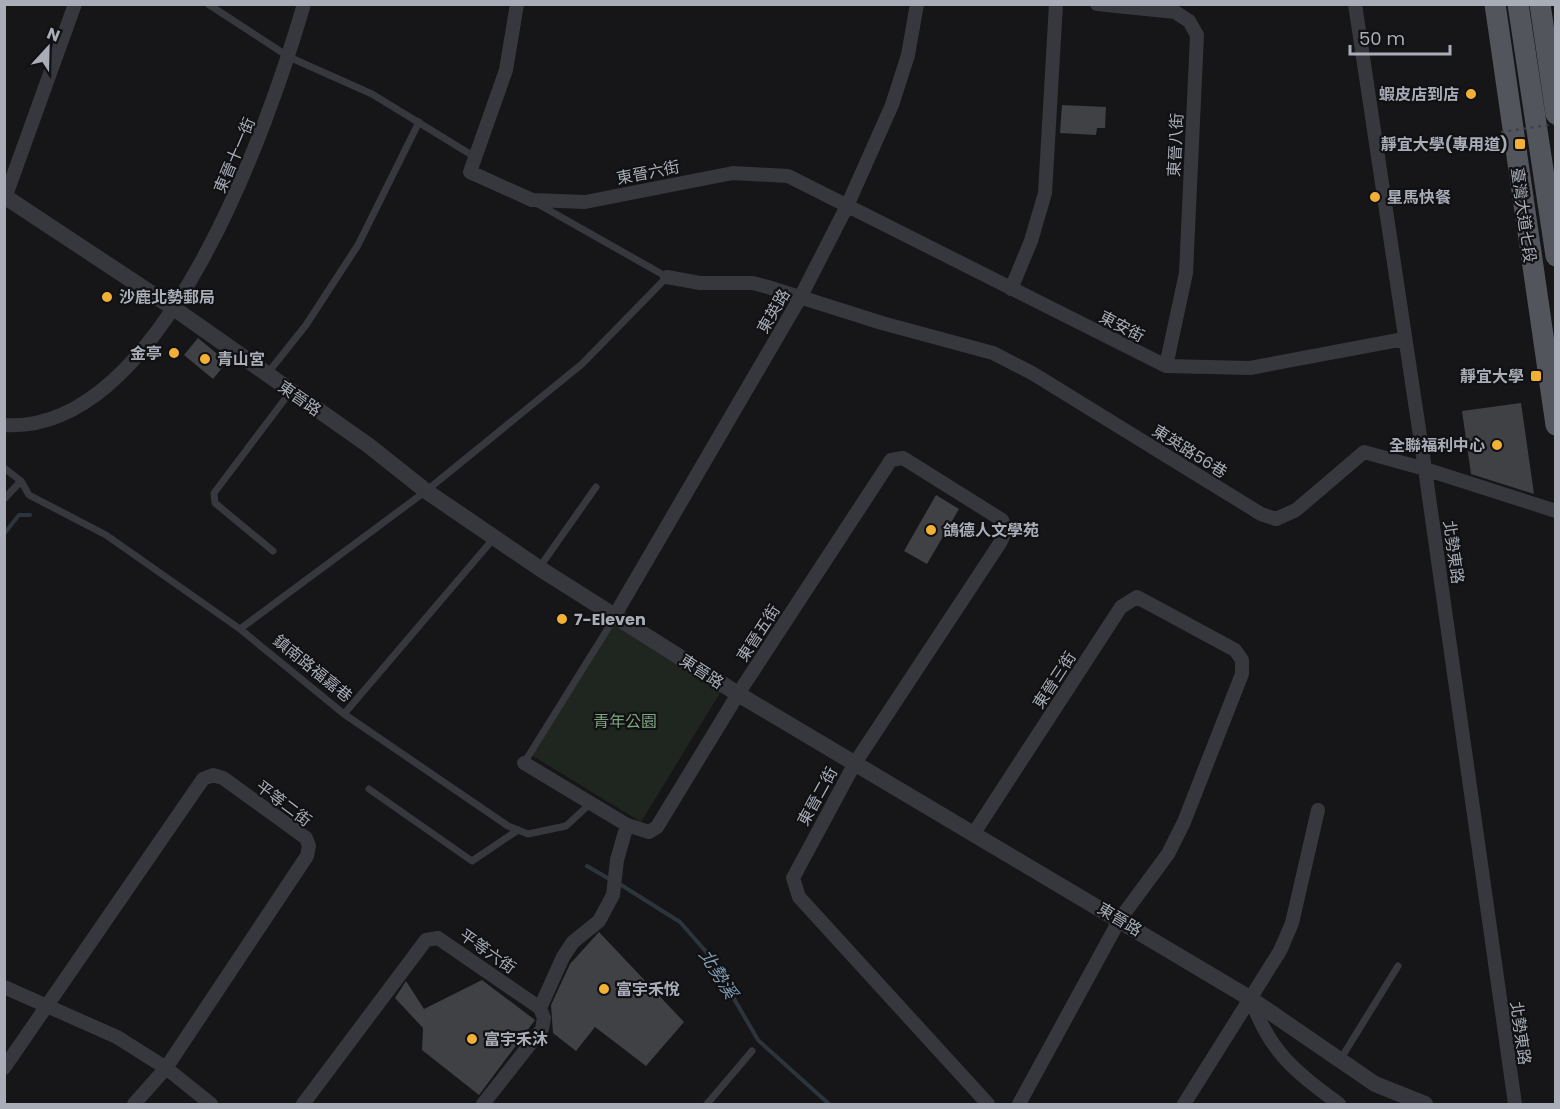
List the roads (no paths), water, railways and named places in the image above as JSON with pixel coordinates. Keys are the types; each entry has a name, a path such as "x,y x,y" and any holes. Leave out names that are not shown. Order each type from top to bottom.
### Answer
{"main road":[{"name":"臺灣大道七段","path":"1495,4 1556,424"},
{"name":"臺灣大道七段","path":"1518,4 1556,256"},
{"path":"1540,4 1556,114"}],"street":[{"path":"5,198 75,4"},
{"name":"東晉十一街","path":"172,308 216,236 253,157 289,57 304,4"},
{"path":"475,157 506,70 517,4"},
{"name":"東英路","path":"615,615 800,298 847,206 892,105 908,55 917,4"},
{"path":"1011,289 1031,241 1045,193 1056,4"},
{"name":"東晉八街","path":"1097,4 1175,12 1190,21 1197,35 1186,273 1166,366"},
{"name":"北勢東路","path":"1355,4 1425,469 1515,1104"},
{"name":"東晉六街","path":"475,157 470,172 532,200 585,202 733,173 788,176 847,206"},
{"name":"東晉路","path":"5,198 172,308 368,445 426,491 539,568 738,694 1120,919 1251,999 1375,1084 1425,1104"},
{"name":"東安街","path":"847,206 1166,366 1250,368 1404,339"},
{"path":"1527,231 1553,228"},
{"path":"667,277 700,283 753,283 800,298"},
{"name":"東英路56巷","path":"800,298 993,353 1032,373 1261,514 1276,519 1296,510 1364,452 1556,511"},
{"path":"4,425 22,426 54,418 109,385 137,356 172,308"},
{"name":"東晉五街","path":"524,762 627,825 649,832 657,827 738,694 891,460 903,458 962,494"},
{"name":"東晉二街","path":"962,494 1002,520 1006,530 855,763 798,864 793,878 799,897 988,1104"},
{"name":"東晉三街","path":"974,833 1121,607 1137,597 1234,650 1242,660 1242,674 1184,822 1168,854 1120,919"},
{"name":"平等二街","path":"47,1005 203,779 213,775 223,778 306,838 309,846 307,856 166,1068 134,1104"},
{"path":"1184,1104 1280,951 1292,923 1318,810"},
{"path":"483,1104 542,1029 544,1018 540,1008 563,957 573,942 600,921 613,896 618,860 627,825"},
{"path":"1018,1104 1120,919"},
{"name":"平等六街","path":"303,1104 426,940 438,938 449,943 540,1008"},
{"path":"4,987 117,1037 166,1068 211,1104"},
{"path":"1251,999 1261,1027 1278,1053 1304,1078 1339,1104"},
{"path":"4,1068 47,1005"}],"lane":[{"path":"208,4 289,57 372,94 475,157"},
{"path":"267,374 306,325 358,245 419,122"},
{"path":"240,629 426,491 582,364 667,277 532,200"},
{"path":"273,551 215,503 214,493 291,391"},
{"name":"鎮南路福嘉巷","path":"4,468 21,481 29,495 106,535 240,629 344,714 518,830"},
{"path":"4,499 21,481"},
{"path":"539,568 596,487"},
{"path":"344,714 494,537"},
{"path":"524,762 615,615"},
{"path":"369,789 472,861 518,830 528,834 566,826 592,802"},
{"path":"1340,1060 1398,966"},
{"path":"708,1104 752,1050"}],"waterway":[{"name":"北勢溪","path":"4,534 19,515 30,515"},
{"name":"北勢溪","path":"587,866 611,880"},
{"name":"北勢溪","path":"618,883 680,922 708,954 758,1040 829,1104"}],"place":[{"name":"蝦皮店到店","path":"1471,94"},
{"name":"靜宜大學(專用道)","path":"1520,144"},
{"name":"星馬快餐","path":"1375,197"},
{"name":"沙鹿北勢郵局","path":"107,297"},
{"name":"金亭","path":"174,353"},
{"name":"青山宮","path":"205,359"},
{"name":"靜宜大學","path":"1536,376"},
{"name":"全聯福利中心","path":"1497,445"},
{"name":"鴿德人文學苑","path":"931,530"},
{"name":"7-Eleven","path":"562,619"},
{"name":"富宇禾悅","path":"604,989"},
{"name":"富宇禾沐","path":"472,1039"}],"park label":[{"name":"青年公園","path":"625,721"}]}
